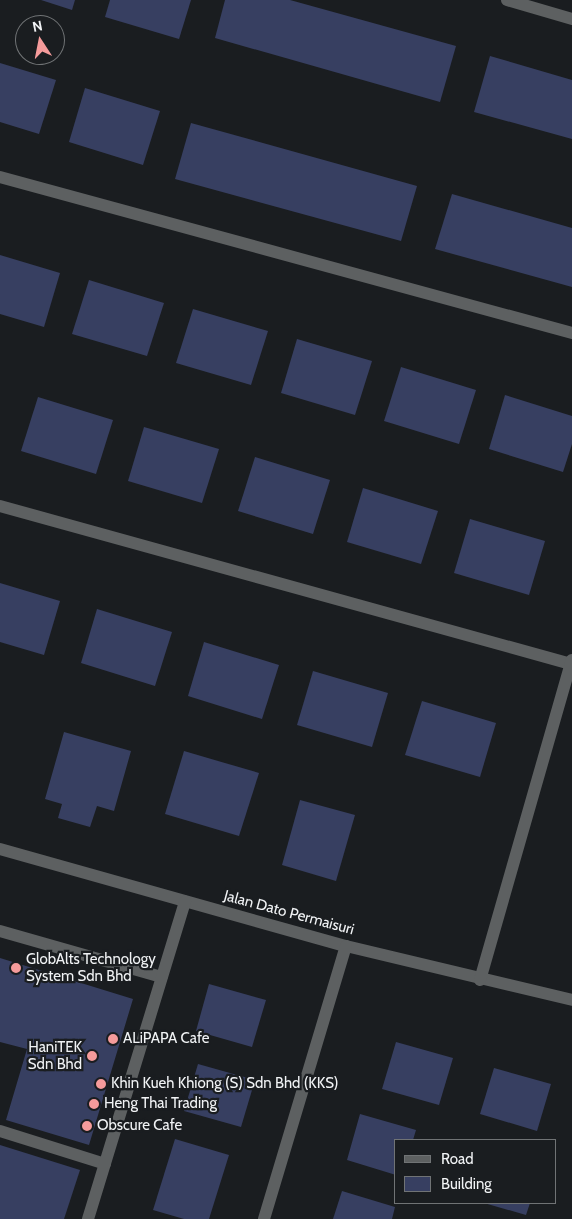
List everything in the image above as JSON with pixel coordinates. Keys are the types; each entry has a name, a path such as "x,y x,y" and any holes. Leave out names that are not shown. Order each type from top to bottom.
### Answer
{"street":[{"path":"507,0 572,19"},
{"path":"0,177 572,333"},
{"path":"0,506 571,662 480,980"},
{"name":"Jalan Dato Permaisuri","path":"0,849 346,946 480,980 572,1000"},
{"path":"88,1219 185,901"},
{"path":"0,931 162,977"},
{"path":"264,1219 346,946"},
{"path":"0,1131 105,1164"}],"building":[{"path":"41,0 75,0 72,10"},
{"path":"110,0 191,0 179,39 105,17"},
{"path":"225,0 290,0 456,46 440,102 215,38"},
{"path":"490,56 572,80 572,139 474,112"},
{"path":"0,63 56,80 39,134 0,122"},
{"path":"85,88 160,111 143,165 69,142"},
{"path":"191,123 417,186 401,241 175,179"},
{"path":"452,194 572,228 572,287 435,249"},
{"path":"0,255 60,273 44,327 0,314"},
{"path":"89,280 164,303 147,356 72,334"},
{"path":"193,309 268,331 251,385 176,363"},
{"path":"297,339 372,361 355,415 281,393"},
{"path":"401,367 476,390 459,444 384,421"},
{"path":"505,395 572,416 572,444 563,472 489,449"},
{"path":"38,397 113,420 96,474 21,451"},
{"path":"144,427 219,449 202,503 128,481"},
{"path":"255,457 330,480 313,534 238,511"},
{"path":"363,488 438,511 421,564 347,542"},
{"path":"470,519 545,541 529,595 454,573"},
{"path":"0,583 60,601 44,655 0,642"},
{"path":"97,609 172,632 155,686 81,663"},
{"path":"204,642 279,665 262,719 188,696"},
{"path":"313,671 388,693 372,747 297,725"},
{"path":"422,701 496,723 480,777 405,755"},
{"path":"64,732 131,751 114,811 97,806 90,827 58,818 62,804 45,799"},
{"path":"184,751 259,773 239,836 165,814"},
{"path":"300,800 355,815 336,881 282,865"},
{"path":"0,958 133,999 89,1145 6,1120 27,1049 0,1042"},
{"path":"209,984 266,1000 252,1047 196,1031"},
{"path":"396,1042 453,1058 439,1105 382,1089"},
{"path":"198,1064 255,1080 241,1127 184,1111"},
{"path":"494,1068 551,1084 537,1131 480,1114"},
{"path":"360,1114 416,1130 413,1139 394,1139 394,1174 347,1160"},
{"path":"175,1139 229,1155 209,1219 184,1219 153,1210"},
{"path":"0,1145 80,1170 64,1219 0,1219"},
{"path":"342,1191 395,1207 392,1219 333,1219"},
{"path":"488,1204 530,1204 526,1215"}],"place":[{"name":"GlobAlts Technology System Sdn Bhd","path":"16,968"},
{"name":"ALiPAPA Cafe","path":"113,1039"},
{"name":"HaniTEK Sdn Bhd","path":"92,1056"},
{"name":"Khin Kueh Khiong (S) Sdn Bhd (KKS)","path":"101,1084"},
{"name":"Heng Thai Trading","path":"94,1104"},
{"name":"Obscure Cafe","path":"87,1126"}]}
